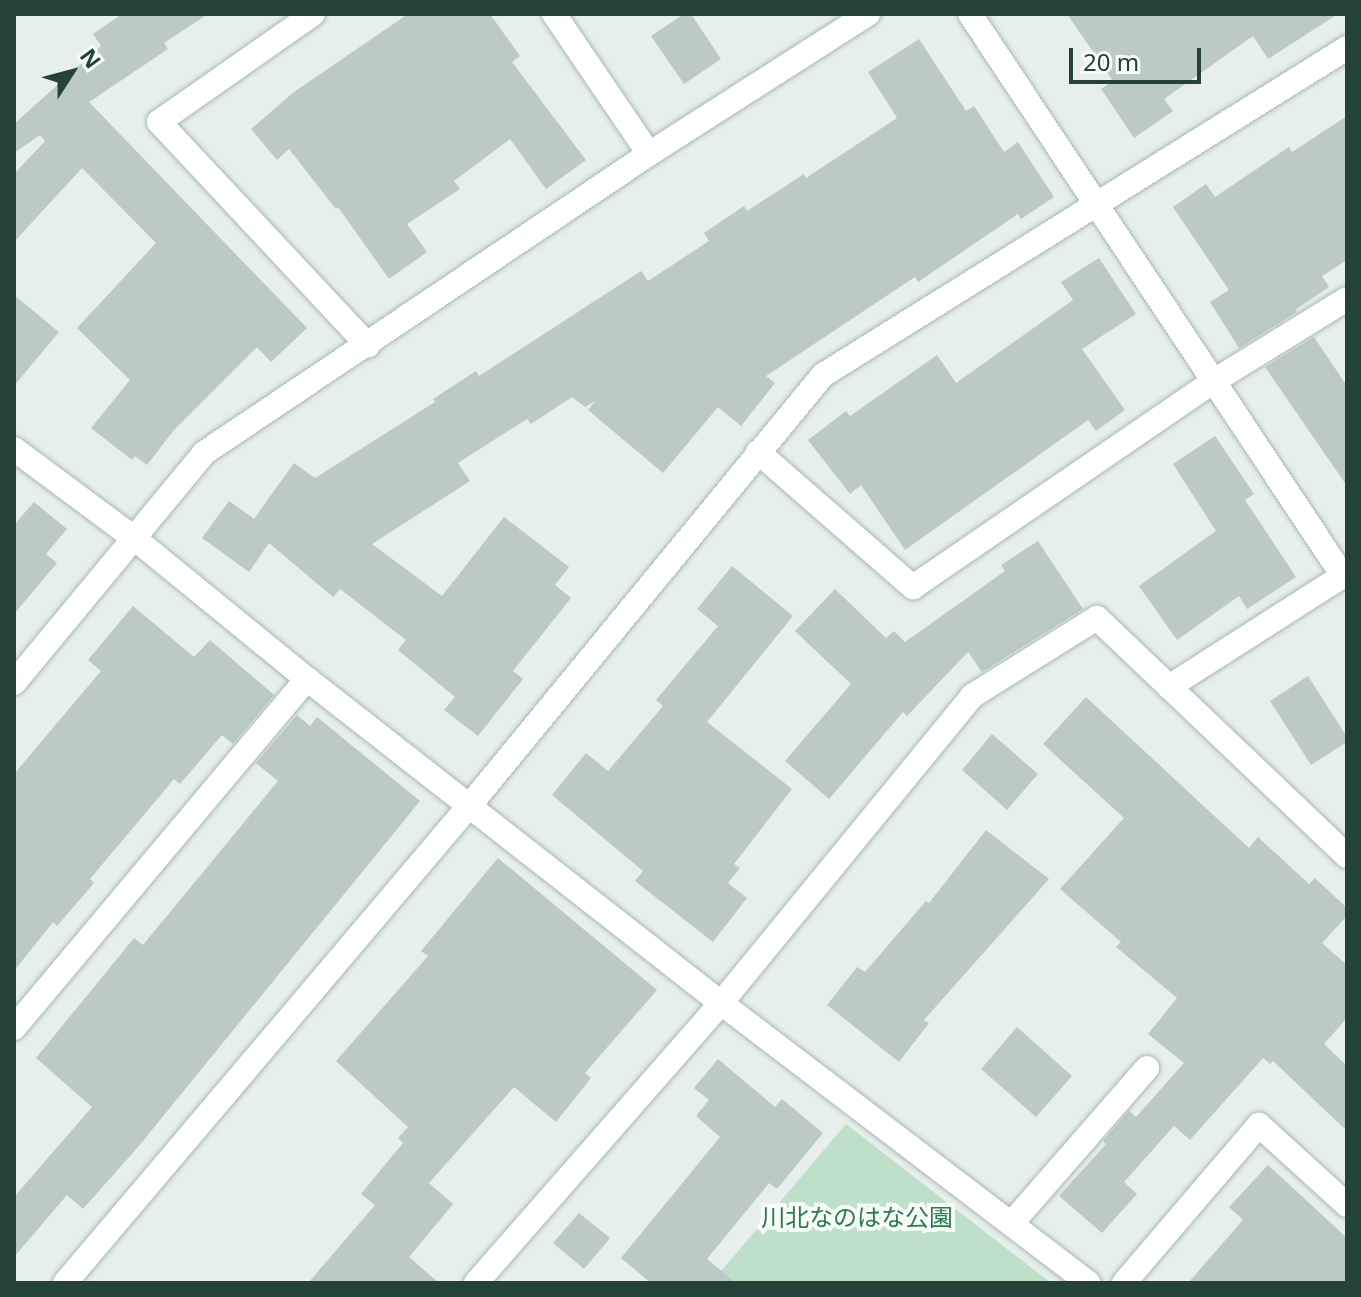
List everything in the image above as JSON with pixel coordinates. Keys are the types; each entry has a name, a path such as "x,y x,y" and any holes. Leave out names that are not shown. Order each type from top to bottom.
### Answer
{"street":[{"path":"313,14 159,122 368,345"},
{"path":"554,14 649,154"},
{"path":"14,683 204,453 649,154 868,14"},
{"path":"970,14 1345,574 1169,687"},
{"path":"65,1283 470,805 823,375 1347,48"},
{"path":"758,452 913,587 1214,381 1347,299"},
{"path":"14,449 134,538 307,679 721,1003 1088,1283"},
{"path":"476,1283 721,1003 972,696 1097,618 1347,856"},
{"path":"14,1028 307,679"},
{"path":"1011,1224 1147,1068"},
{"path":"1124,1283 1259,1125 1347,1205"}],"green space":[{"name":"川北なのはな公園","path":"846,1124 1051,1283 711,1283"}],"building":[{"path":"122,14 208,14 164,43 168,49 89,102 307,328 271,362 257,347 174,430 147,465 135,456 132,460 91,428 130,380 77,328 156,243 82,168 14,242 14,174 45,141 40,135 14,153 14,124 101,46 93,34"},
{"path":"408,14 490,14 520,56 512,62 586,160 546,189 510,139 454,181 460,189 407,224 427,252 389,279 338,207 336,209 289,149 277,160 251,129 294,92"},
{"path":"684,14 691,14 721,59 684,84 651,36"},
{"path":"1067,14 1338,14 1268,59 1253,36 1164,99 1173,111 1134,138 1101,89 1113,81"},
{"path":"919,39 966,111 974,106 1004,152 1018,142 1054,197 1021,219 1018,214 918,282 915,277 766,376 775,383 741,426 718,407 663,473 588,410 595,401 585,407 572,397 531,424 527,419 458,463 470,481 372,544 442,596 504,517 569,567 555,585 571,598 513,671 523,679 478,736 444,710 455,697 398,650 406,640 340,589 333,597 269,543 249,572 202,538 229,501 254,519 294,463 315,478 435,402 433,399 476,371 479,376 641,271 648,281 709,241 704,233 744,206 747,211 804,174 806,178 897,118 868,72"},
{"path":"1347,116 1347,260 1322,276 1329,287 1295,310 1297,312 1239,348 1210,302 1229,290 1173,207 1206,184 1215,197 1289,147 1292,152"},
{"path":"1099,258 1136,314 1082,349 1125,410 1096,431 1088,420 905,550 861,485 850,494 808,440 846,411 850,416 937,355 956,383 1073,300 1061,282"},
{"path":"14,295 59,332 14,386"},
{"path":"1314,337 1347,386 1347,486 1265,367"},
{"path":"1215,436 1254,494 1245,500 1296,577 1247,609 1239,596 1177,640 1139,586 1216,531 1173,464"},
{"path":"34,502 67,529 46,554 57,563 14,614 14,525"},
{"path":"1038,541 1083,609 982,672 968,652 907,716 903,712 829,799 785,761 851,684 795,631 835,589 886,638 894,631 905,642 1005,571 1001,565"},
{"path":"732,566 793,616 707,722 792,789 734,864 740,868 728,883 747,898 713,942 635,881 643,871 552,795 586,753 608,771 663,706 656,700 718,626 697,609"},
{"path":"133,606 194,657 210,640 274,695 233,744 222,735 180,784 174,779 90,879 94,883 57,926 53,922 14,971 14,774 101,671 88,660"},
{"path":"1308,676 1347,737 1347,742 1311,765 1270,701"},
{"path":"1086,697 1249,848 1258,837 1309,884 1315,878 1347,908 1347,916 1322,943 1347,965 1347,1018 1324,1044 1347,1066 1347,1131 1273,1061 1270,1064 1263,1058 1190,1140 1174,1126 1124,1182 1137,1194 1102,1233 1059,1196 1106,1144 1103,1141 1129,1111 1136,1117 1184,1063 1148,1034 1177,998 1116,947 1121,942 1060,889 1124,818 1043,744"},
{"path":"297,715 310,726 317,717 420,801 138,1147 83,1209 67,1195 14,1257 14,1197 92,1107 36,1058 134,938 143,945 278,781 256,763"},
{"path":"992,734 1038,774 1007,810 962,770"},
{"path":"986,830 1049,879 924,1020 929,1023 899,1062 827,1005 857,967 865,972 926,901 929,903"},
{"path":"498,858 657,990 585,1073 591,1078 556,1122 514,1087 429,1183 453,1204 409,1257 439,1283 308,1283 375,1205 361,1194 403,1143 398,1138 408,1127 336,1061 428,956 421,951"},
{"path":"1017,1027 1072,1076 1036,1117 981,1069"},
{"path":"718,1059 775,1107 782,1099 823,1133 777,1189 769,1183 707,1259 736,1283 651,1283 621,1258 720,1137 696,1116 709,1100 694,1088"},
{"path":"1268,1165 1347,1238 1347,1283 1188,1283 1243,1220 1229,1207"},
{"path":"579,1213 610,1238 584,1269 553,1243"}]}
